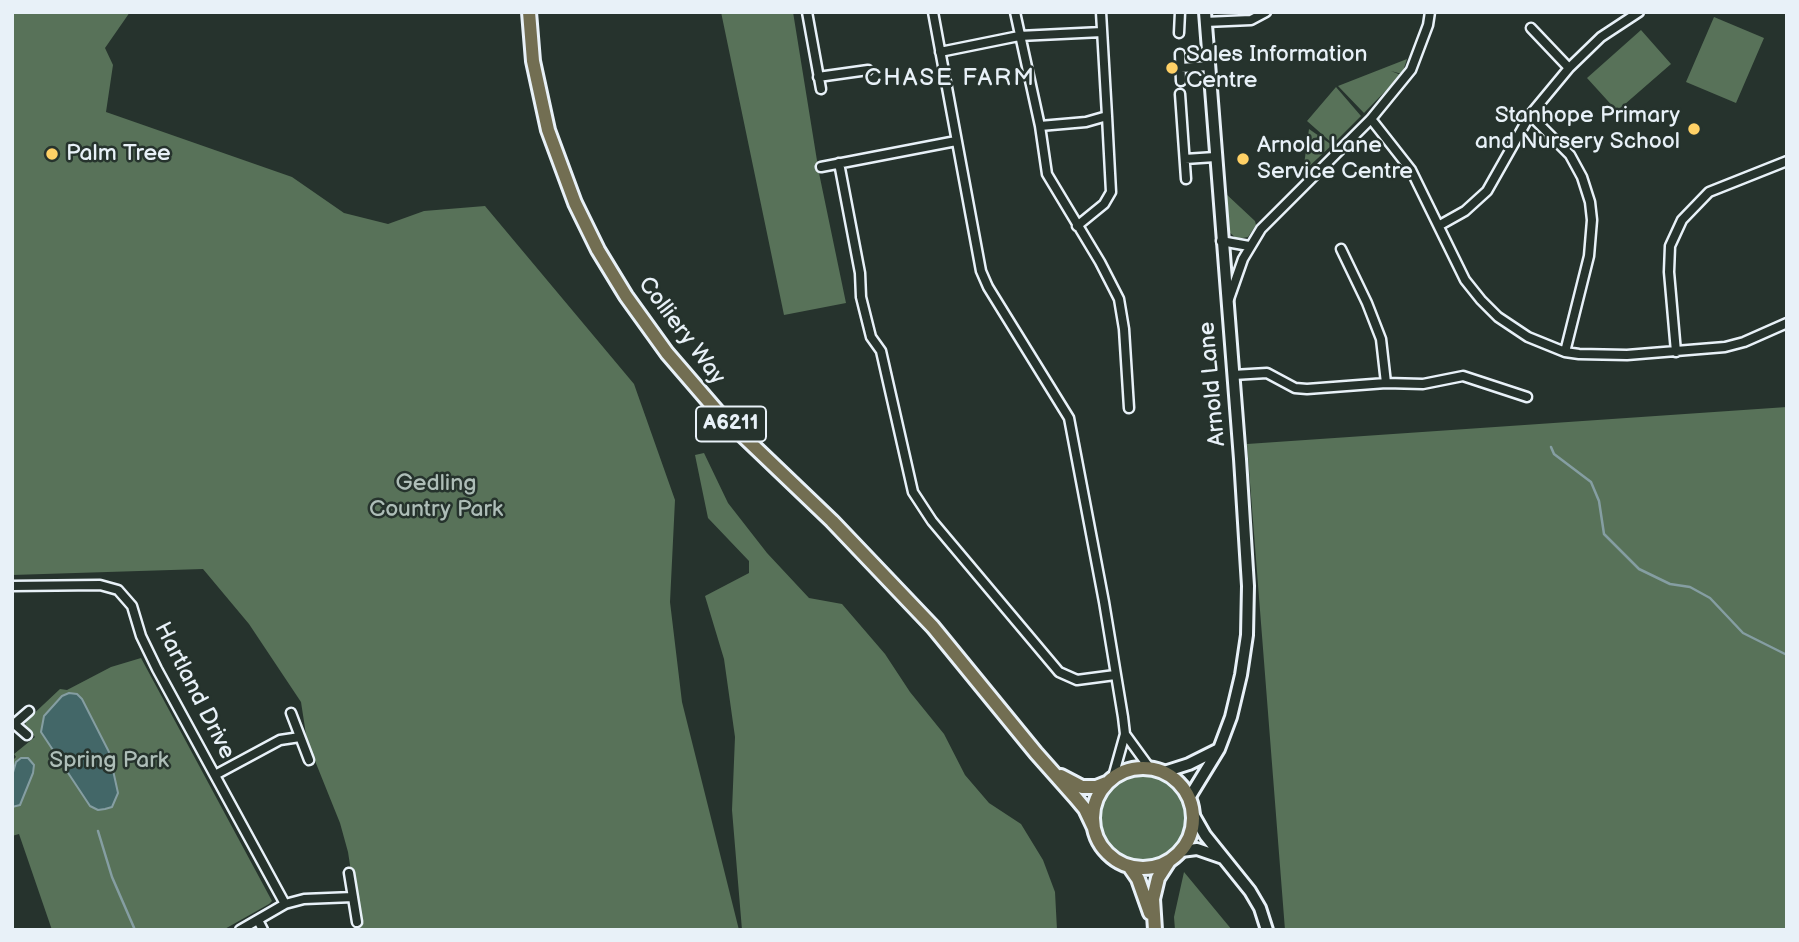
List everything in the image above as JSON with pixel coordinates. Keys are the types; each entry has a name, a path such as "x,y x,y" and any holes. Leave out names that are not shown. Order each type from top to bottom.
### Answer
{"main road":[{"name":"Colliery Way","path":"529,12 533,61 552,142 575,203 598,250 626,296 667,354 717,411 891,581 1085,809 1094,828"},
{"path":"1149,767 1177,780 1189,798 1193,814 1191,832 1181,851 1159,866 1143,868 1129,866 1105,851 1094,828 1093,813 1095,801 1110,780 1130,769 1149,767"},
{"name":"Colliery Way","path":"1049,768 1082,787 1096,787 1110,780"},
{"path":"1155,927 1153,899 1158,878 1169,860"},
{"path":"1129,866 1138,879 1155,927"}],"street":[{"path":"807,12 821,89"},
{"path":"933,12 978,262 984,279 1069,418 1104,602 1125,734 1149,767"},
{"path":"1015,12 1040,127 1047,174 1119,299 1124,329 1129,408"},
{"path":"1077,226 1104,204 1111,192 1101,12"},
{"path":"1179,33 1180,12"},
{"path":"1205,17 1251,20 1266,12"},
{"path":"1227,306 1236,274 1249,246 1261,229 1371,119 1411,70 1428,25 1430,12"},
{"path":"1440,225 1465,211 1487,191 1531,115 1569,68 1601,37 1639,12"},
{"name":"Arnold Lane","path":"1189,798 1219,749 1231,717 1247,635 1246,537 1205,17"},
{"path":"1531,28 1569,68"},
{"path":"940,52 1019,36 1102,32"},
{"path":"1180,54 1181,81"},
{"path":"1181,68 1208,66"},
{"path":"818,77 868,70"},
{"path":"1180,94 1186,179"},
{"path":"1531,115 1570,155 1582,177 1590,202 1592,220 1589,256 1565,352"},
{"path":"1040,127 1086,122 1107,116"},
{"path":"1371,119 1411,170 1440,225 1460,272 1481,300 1511,327 1528,337 1565,352 1602,356 1715,349 1744,342 1787,323"},
{"path":"821,167 956,141"},
{"path":"1185,159 1215,158"},
{"path":"1676,352 1669,272 1670,246 1682,220 1709,192 1787,161"},
{"path":"839,163 860,273 861,297 871,337 881,351 913,492 920,506 1059,672 1077,680 1115,675"},
{"path":"1222,241 1249,246"},
{"path":"1341,249 1381,339 1386,383"},
{"path":"1233,375 1268,373 1295,388 1307,390 1386,383 1423,384 1463,376 1527,397"},
{"name":"Hartland Drive","path":"12,586 100,584 118,590 132,606 141,636 157,669 285,904"},
{"path":"27,735 13,723 29,711"},
{"path":"291,713 309,760"},
{"path":"1110,780 1125,734"},
{"path":"215,775 279,740 300,737"},
{"path":"1164,772 1189,764 1219,749"},
{"path":"1193,814 1205,835 1250,891 1260,908 1267,930"},
{"path":"1181,851 1204,850 1226,859"},
{"path":"349,873 358,922"},
{"path":"240,930 285,904 318,897 353,897"},
{"path":"258,920 263,930"}],"green space":[{"name":"Gedling Country Park","path":"12,12 130,12 105,48 113,65 106,112 292,177 344,213 388,224 424,211 485,206 634,384 675,500 670,602 682,702 739,930 360,930 348,852 340,823 307,741 301,702 249,624 203,569 12,575"},
{"path":"721,12 793,12 819,173 846,303 784,315"},
{"path":"1714,17 1764,38 1736,103 1686,82"},
{"path":"1641,30 1671,64 1617,111 1587,78"},
{"path":"1407,59 1402,74 1391,71 1401,75 1364,113 1338,86"},
{"path":"1336,87 1361,116 1333,144 1307,121"},
{"path":"1309,129 1332,145 1303,172"},
{"path":"1225,193 1255,221 1256,225 1248,237 1237,239 1227,230"},
{"path":"1787,407 1787,930 1285,930 1247,444"},
{"path":"704,453 728,503 767,553 809,598 842,604 885,654 910,692 944,734 965,775 989,803 1021,824 1043,860 1055,892 1057,930 742,930 732,810 735,737 724,659 705,596 749,573 749,561 708,518 695,455"},
{"name":"Spring Park","path":"141,658 272,901 223,930 52,930 19,834 12,836 14,754 35,737 25,725 27,720 60,689 67,690 111,667"},
{"path":"1143,774 1160,778 1174,787 1183,801 1187,818 1183,835 1174,849 1160,858 1143,862 1126,858 1112,849 1103,835 1099,818 1103,801 1112,787 1126,778"},
{"path":"1184,872 1232,930 1175,930 1174,917"}],"water":[{"path":"77,694 82,699 109,752 118,793 112,807 98,810 90,806 41,732 44,716 62,696"},
{"path":"21,758 28,758 34,765 33,773 20,805 12,807 12,776 16,762"}],"waterway":[{"path":"1551,447 1554,454 1591,482 1599,501 1604,534 1639,569 1670,584 1690,587 1710,598 1743,633 1787,655"},
{"path":"98,831 112,877 135,930"}],"place":[{"name":"Sales Information Centre","path":"1172,68"},
{"name":"Stanhope Primary and Nursery School","path":"1694,129"},
{"name":"Palm Tree","path":"52,154"},
{"name":"Arnold Lane Service Centre","path":"1243,159"}],"district":[{"name":"CHASE FARM","path":"950,79"}]}
